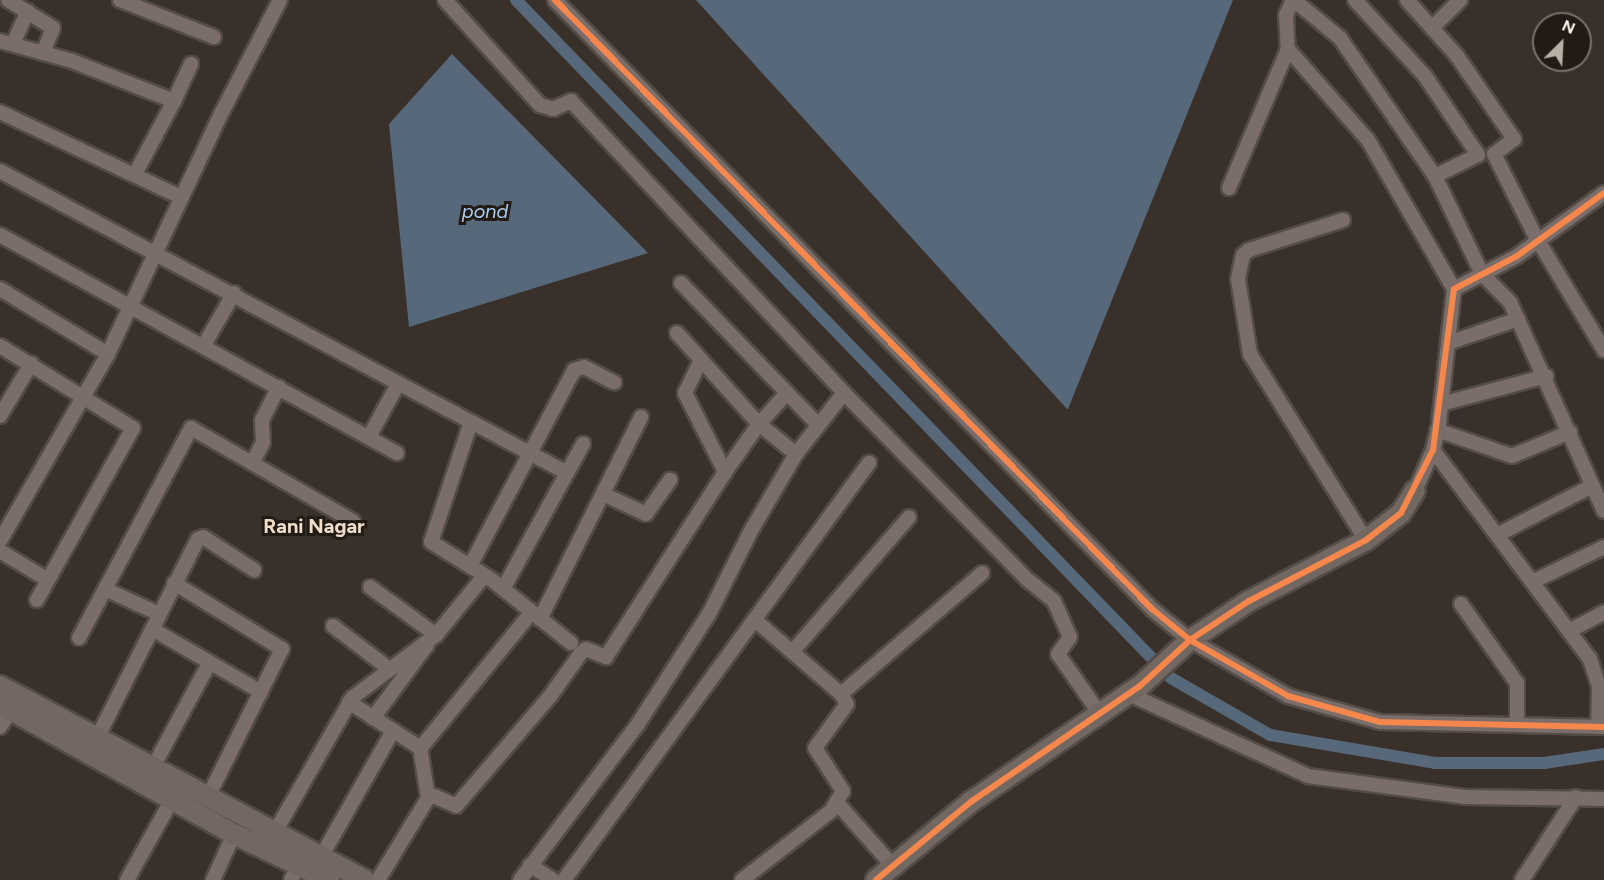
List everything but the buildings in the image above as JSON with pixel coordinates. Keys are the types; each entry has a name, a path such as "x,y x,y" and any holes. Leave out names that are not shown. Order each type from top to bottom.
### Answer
{"street":[{"path":"8,0 53,28 43,53"},
{"path":"120,0 214,37"},
{"path":"0,542 108,354 181,197 280,0"},
{"path":"445,0 540,105 553,109 571,101 844,393 1028,580 1054,601 1070,637 1058,654 1100,714"},
{"path":"555,0 1152,609 1190,640 1288,696 1380,722 1601,727 1597,673 1499,534 1433,450"},
{"path":"1229,188 1288,49 1286,15 1294,0 1340,38 1435,176 1482,274 1510,302 1546,376 1604,511"},
{"path":"1355,0 1425,76 1478,155 1435,176"},
{"path":"1407,0 1457,56 1514,139 1494,154 1537,239 1604,350"},
{"path":"1432,28 1460,0"},
{"path":"28,11 6,42 43,53 174,101"},
{"path":"876,880 972,801 1135,690 1190,640 1249,601 1365,540 1401,513 1415,491 1433,450 1437,430 1454,289 1368,140 1288,49"},
{"path":"135,174 191,64"},
{"path":"0,112 181,197"},
{"path":"0,171 234,293 567,474"},
{"path":"1454,289 1517,256 1537,239 1604,193"},
{"path":"1343,220 1249,250 1243,255 1238,279 1250,354 1365,540"},
{"path":"0,235 398,453"},
{"path":"681,283 818,425"},
{"path":"0,289 108,354"},
{"path":"204,345 234,293"},
{"path":"1448,343 1518,319"},
{"path":"677,333 759,424 796,454"},
{"path":"0,346 130,424 133,431 37,600"},
{"path":"701,360 685,393 725,472"},
{"path":"0,416 31,364"},
{"path":"470,566 576,368 584,367 614,382"},
{"path":"1441,404 1546,376"},
{"path":"369,437 398,384"},
{"path":"253,462 263,442 262,420 279,387"},
{"path":"378,880 428,798 434,796 456,806 551,694 581,653 586,649 606,657 725,472 759,424 787,393"},
{"path":"520,880 638,724 709,614 752,529 796,454 844,393"},
{"path":"420,747 536,615 603,494 641,417"},
{"path":"471,422 431,540 485,575 571,643"},
{"path":"79,638 191,428 353,521"},
{"path":"1437,430 1512,456 1570,432"},
{"path":"503,589 583,444"},
{"path":"564,880 869,463"},
{"path":"603,494 646,514 670,480"},
{"path":"1499,534 1592,486"},
{"path":"793,651 909,517"},
{"path":"97,738 174,583 200,537 254,570"},
{"path":"1532,582 1604,547"},
{"path":"0,551 48,580"},
{"path":"841,694 982,573"},
{"path":"373,718 433,638 485,575"},
{"path":"174,583 282,648 208,796"},
{"path":"370,587 433,638"},
{"path":"105,589 159,614"},
{"path":"1461,604 1517,683 1517,725"},
{"path":"1569,631 1604,612"},
{"path":"742,880 838,804 842,785 815,748 846,710 841,694 755,620"},
{"path":"333,626 388,668"},
{"path":"152,629 261,692"},
{"path":"275,832 349,702 388,668 433,638"},
{"path":"153,767 210,662"},
{"path":"0,686 275,832 305,863 329,880"},
{"path":"1135,690 1308,776 1465,797 1604,799"},
{"path":"349,702 420,747"},
{"path":"0,726 6,707 234,834 305,863 365,880"},
{"path":"305,863 393,731"},
{"path":"420,747 428,798"},
{"path":"1522,880 1576,797"},
{"path":"127,880 172,798"},
{"path":"838,804 893,866"},
{"path":"213,880 234,834"},
{"path":"530,865 553,880"}],"water":[{"path":"696,0 1233,0 1068,409 1067,409"},
{"name":"pond","path":"452,54 648,253 409,327 389,124"}],"waterway":[{"path":"516,0 1171,678 1270,735 1435,763 1544,763 1604,754"}],"cycle path":[{"path":"555,0 1152,609 1190,640 1288,696 1380,722 1604,727"},
{"path":"876,880 972,801 1140,686 1190,640 1249,601 1366,540 1401,513 1433,450 1454,289 1517,256 1604,193"}],"district":[{"name":"Rani Nagar","path":"314,526"}]}
